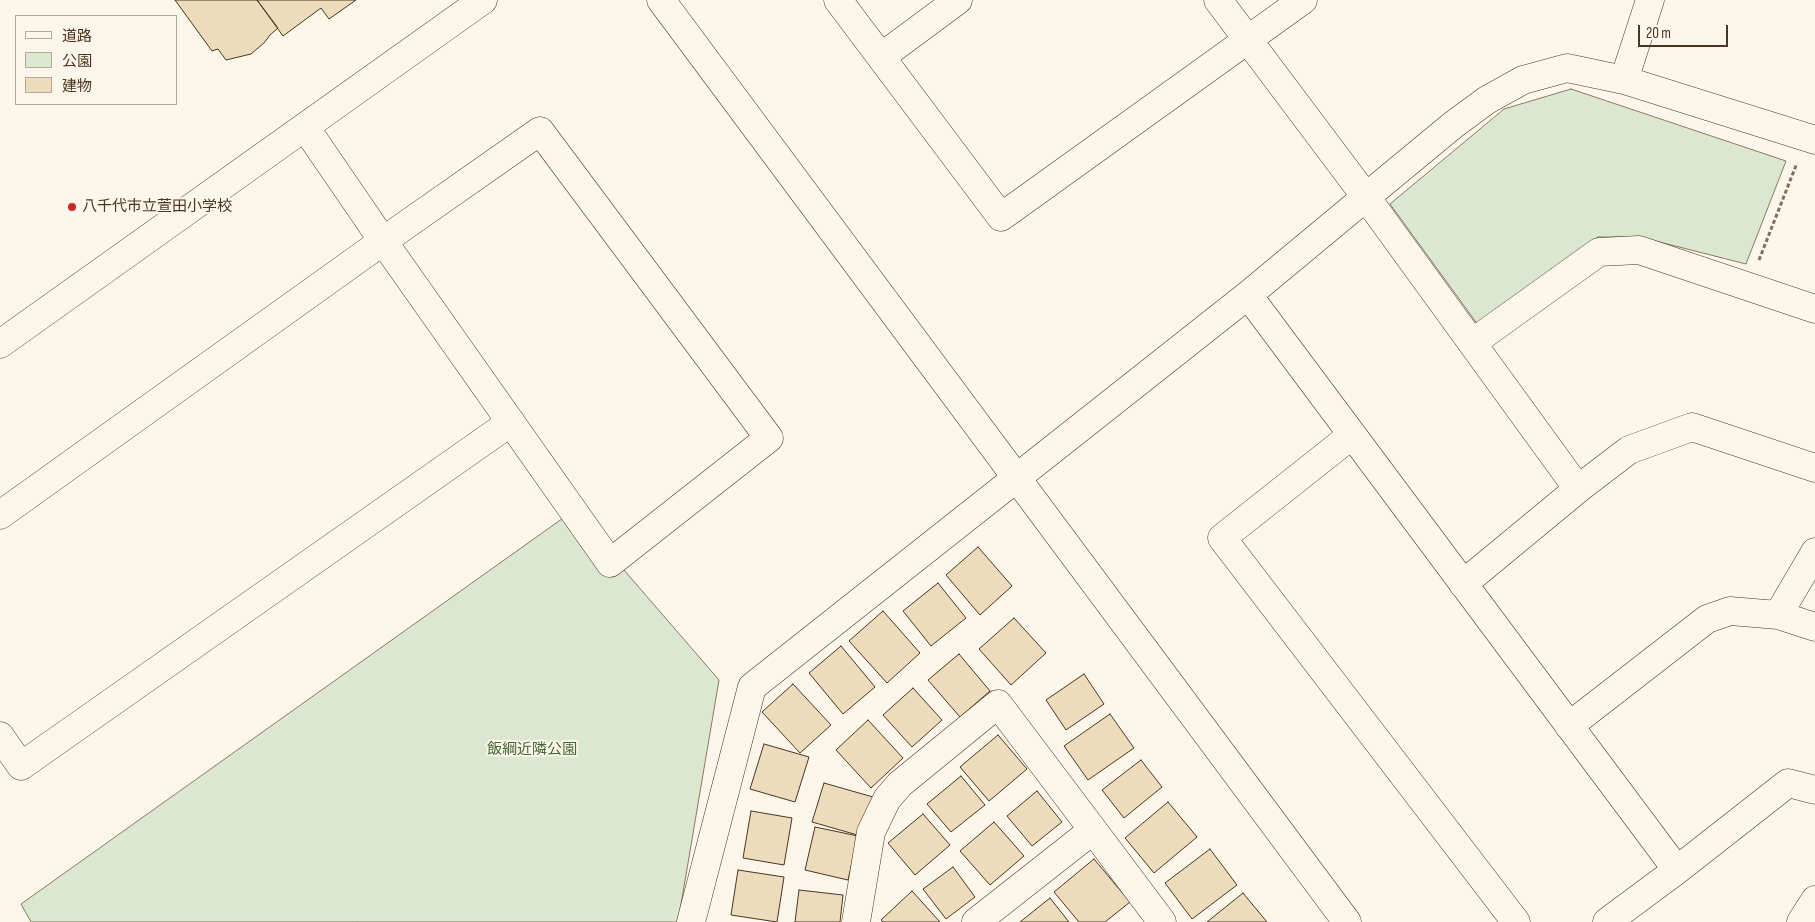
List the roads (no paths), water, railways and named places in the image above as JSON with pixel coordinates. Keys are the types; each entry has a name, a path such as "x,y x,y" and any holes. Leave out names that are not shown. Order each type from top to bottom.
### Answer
{"street":[{"path":"0,344 483,0"},
{"path":"661,0 1347,922"},
{"path":"838,0 1001,217 1303,0"},
{"path":"880,57 958,0"},
{"path":"1218,0 1366,197 1578,489"},
{"path":"1624,80 1650,0"},
{"path":"691,922 752,687 1248,295 1453,125 1487,100 1523,80 1567,68 1624,80 1811,138"},
{"path":"0,515 383,241 540,131 769,438 610,563 383,241 305,127"},
{"path":"1472,343 1598,252 1639,250 1815,309"},
{"path":"1248,295 1678,870"},
{"path":"0,736 21,766 511,422"},
{"path":"1463,584 1578,489 1629,450 1692,427 1815,468"},
{"path":"1352,434 1222,538 1516,922"},
{"path":"1778,615 1815,552"},
{"path":"1569,726 1707,619 1730,611 1778,615 1815,627"},
{"path":"856,922 871,832 887,799 900,784 998,704 1162,922"},
{"path":"1607,922 1678,870 1788,783 1815,790"},
{"path":"976,922 1093,830"},
{"path":"1801,922 1815,900"}],"place":[{"name":"八千代市立萱田小学校","path":"72,207"}],"park label":[{"name":"飯綱近隣公園","path":"532,750"}]}
